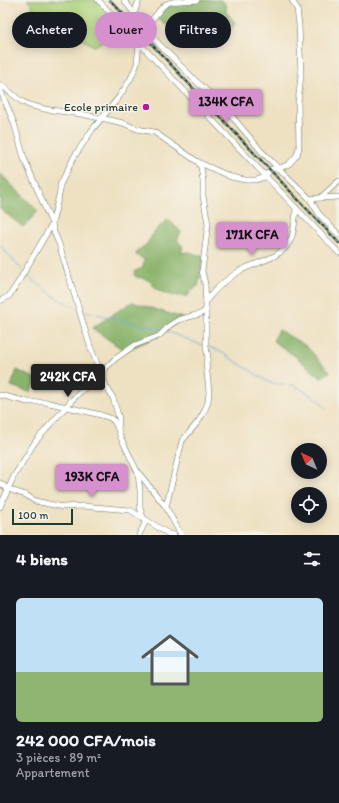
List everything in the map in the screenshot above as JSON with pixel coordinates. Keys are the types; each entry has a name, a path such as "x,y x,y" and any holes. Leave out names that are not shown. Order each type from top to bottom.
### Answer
{"street":[{"path":"98,0 110,12"},
{"path":"124,0 133,12"},
{"path":"135,12 139,0"},
{"path":"157,14 166,4 171,2 198,0"},
{"path":"292,0 297,9"},
{"path":"0,84 21,101 29,105 44,109 102,118 120,122 137,129 154,132 198,162 231,177 245,180 256,180 265,176 271,169 285,167 292,162 297,155 299,147 298,103 301,75 297,9 298,0"},
{"path":"157,40 198,83 219,101 278,169 310,199 319,214 339,235"},
{"path":"0,301 9,296 16,286 52,224 60,191 60,185 64,176 85,140 119,97 131,78 137,64 138,48"},
{"path":"145,48 339,253"},
{"path":"0,89 14,124 24,158 52,224 82,324 100,374 113,398 119,419 118,430"},
{"path":"166,507 182,441 198,422 208,402 209,392 206,363 208,358 206,346 206,301 202,270 208,224 203,196 201,167 198,162"},
{"path":"320,198 339,181"},
{"path":"310,199 339,197"},
{"path":"206,301 219,286 238,272 266,260 285,248 290,241 293,232 296,208"},
{"path":"0,507 18,470 35,442 72,400 115,358 135,345 159,336 170,325 178,320 200,314 206,310"},
{"path":"0,395 28,402 45,402 67,407 110,418 114,421 137,471 166,507 181,535"},
{"path":"137,471 140,491 140,508 145,523 139,535"},
{"path":"0,483 8,489 26,495 35,501 47,502 63,507 82,506 130,510 169,534 174,535"}],"green space":[{"path":"27,0 98,0 110,12 95,12 94,46 87,42 87,12 30,12 33,6"},
{"path":"197,0 221,0 225,4 226,12 165,12 165,24 157,18 157,14 166,4"},
{"path":"231,18 235,23 231,31"},
{"path":"0,173 38,211 23,227 0,209"},
{"path":"168,219 181,232 177,240 183,247 181,253 189,252 204,257 198,286 191,290 188,296 176,296 165,293 157,289 149,281 136,277 134,274 135,271 143,268 144,259 136,255 137,251 146,245 156,230"},
{"path":"132,302 183,318 159,336 125,351 92,328"},
{"path":"279,330 306,346 330,372 321,378 295,356 273,341"},
{"path":"17,370 38,380 30,392 11,386"}],"waterway":[{"path":"0,245 22,270"},
{"path":"25,274 55,297 76,308"},
{"path":"80,310 163,330"},
{"path":"166,331 204,346"},
{"path":"209,347 219,351 270,383 292,385 299,388 319,400 326,408"}],"railway":[{"path":"110,0 339,243"}],"place":[{"name":"Ecole primaire","path":"146,107"}]}
